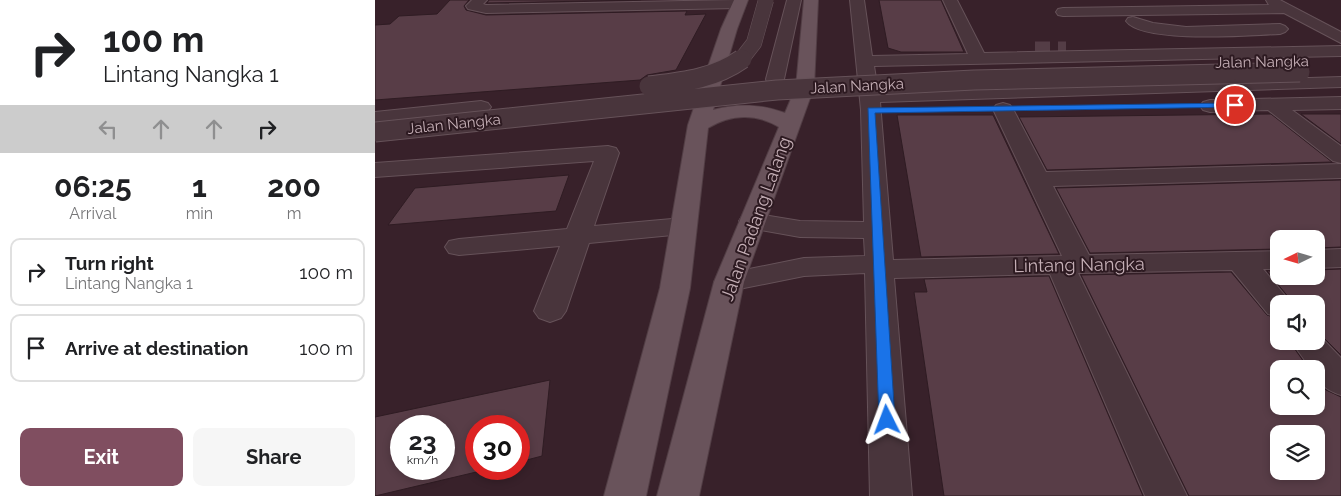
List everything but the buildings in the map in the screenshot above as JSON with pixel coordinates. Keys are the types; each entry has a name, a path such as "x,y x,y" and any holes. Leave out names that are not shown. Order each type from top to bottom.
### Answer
{"main road":[{"name":"Jalan Padang Lalang","path":"678,496 729,282 805,87 811,0"},
{"path":"625,496 675,288 698,125 712,87 729,29 740,2"},
{"path":"712,87 738,95 755,96 774,95 805,87"},
{"path":"698,125 713,116 744,110 767,112 779,116 791,125"}],"street":[{"path":"481,0 473,6 486,9 740,2"},
{"path":"636,87 710,76 741,62 753,47 766,0"},
{"path":"776,85 794,0"},
{"path":"857,0 870,104 891,496"},
{"path":"950,0 978,58"},
{"path":"1051,0 1077,26"},
{"path":"1160,0 1175,11"},
{"path":"1270,0 1341,38"},
{"path":"1063,12 1287,9"},
{"path":"1119,12 1134,22 1180,31 1280,29"},
{"path":"1090,40 1103,55"},
{"path":"1014,57 1009,50 1035,50"},
{"path":"864,61 1341,51"},
{"path":"927,60 911,66 910,76 920,86 945,94"},
{"name":"Jalan Nangka","path":"375,118 481,107 776,85 933,70 1341,61"},
{"name":"Jalan Nangka","path":"375,132 776,85 1341,72"},
{"path":"870,104 945,94 1341,82"},
{"path":"481,107 616,90"},
{"path":"1196,106 1341,103"},
{"path":"870,104 1003,109 1148,106"},
{"path":"1273,105 1341,156"},
{"path":"1003,109 1038,179 1070,265 1166,496"},
{"path":"375,170 608,153 549,311"},
{"path":"1038,179 1341,171"},
{"path":"752,221 800,229 878,230"},
{"path":"459,247 683,226"},
{"path":"1325,259 1341,258"},
{"name":"Lintang Nangka","path":"729,282 804,267 1070,265 1270,260"},
{"path":"1240,261 1270,296"},
{"path":"1314,350 1341,382"}],"tunnel":[{"path":"1035,49 1066,49"}],"route":[{"path":"887,420 871,110 1235,105"}]}
